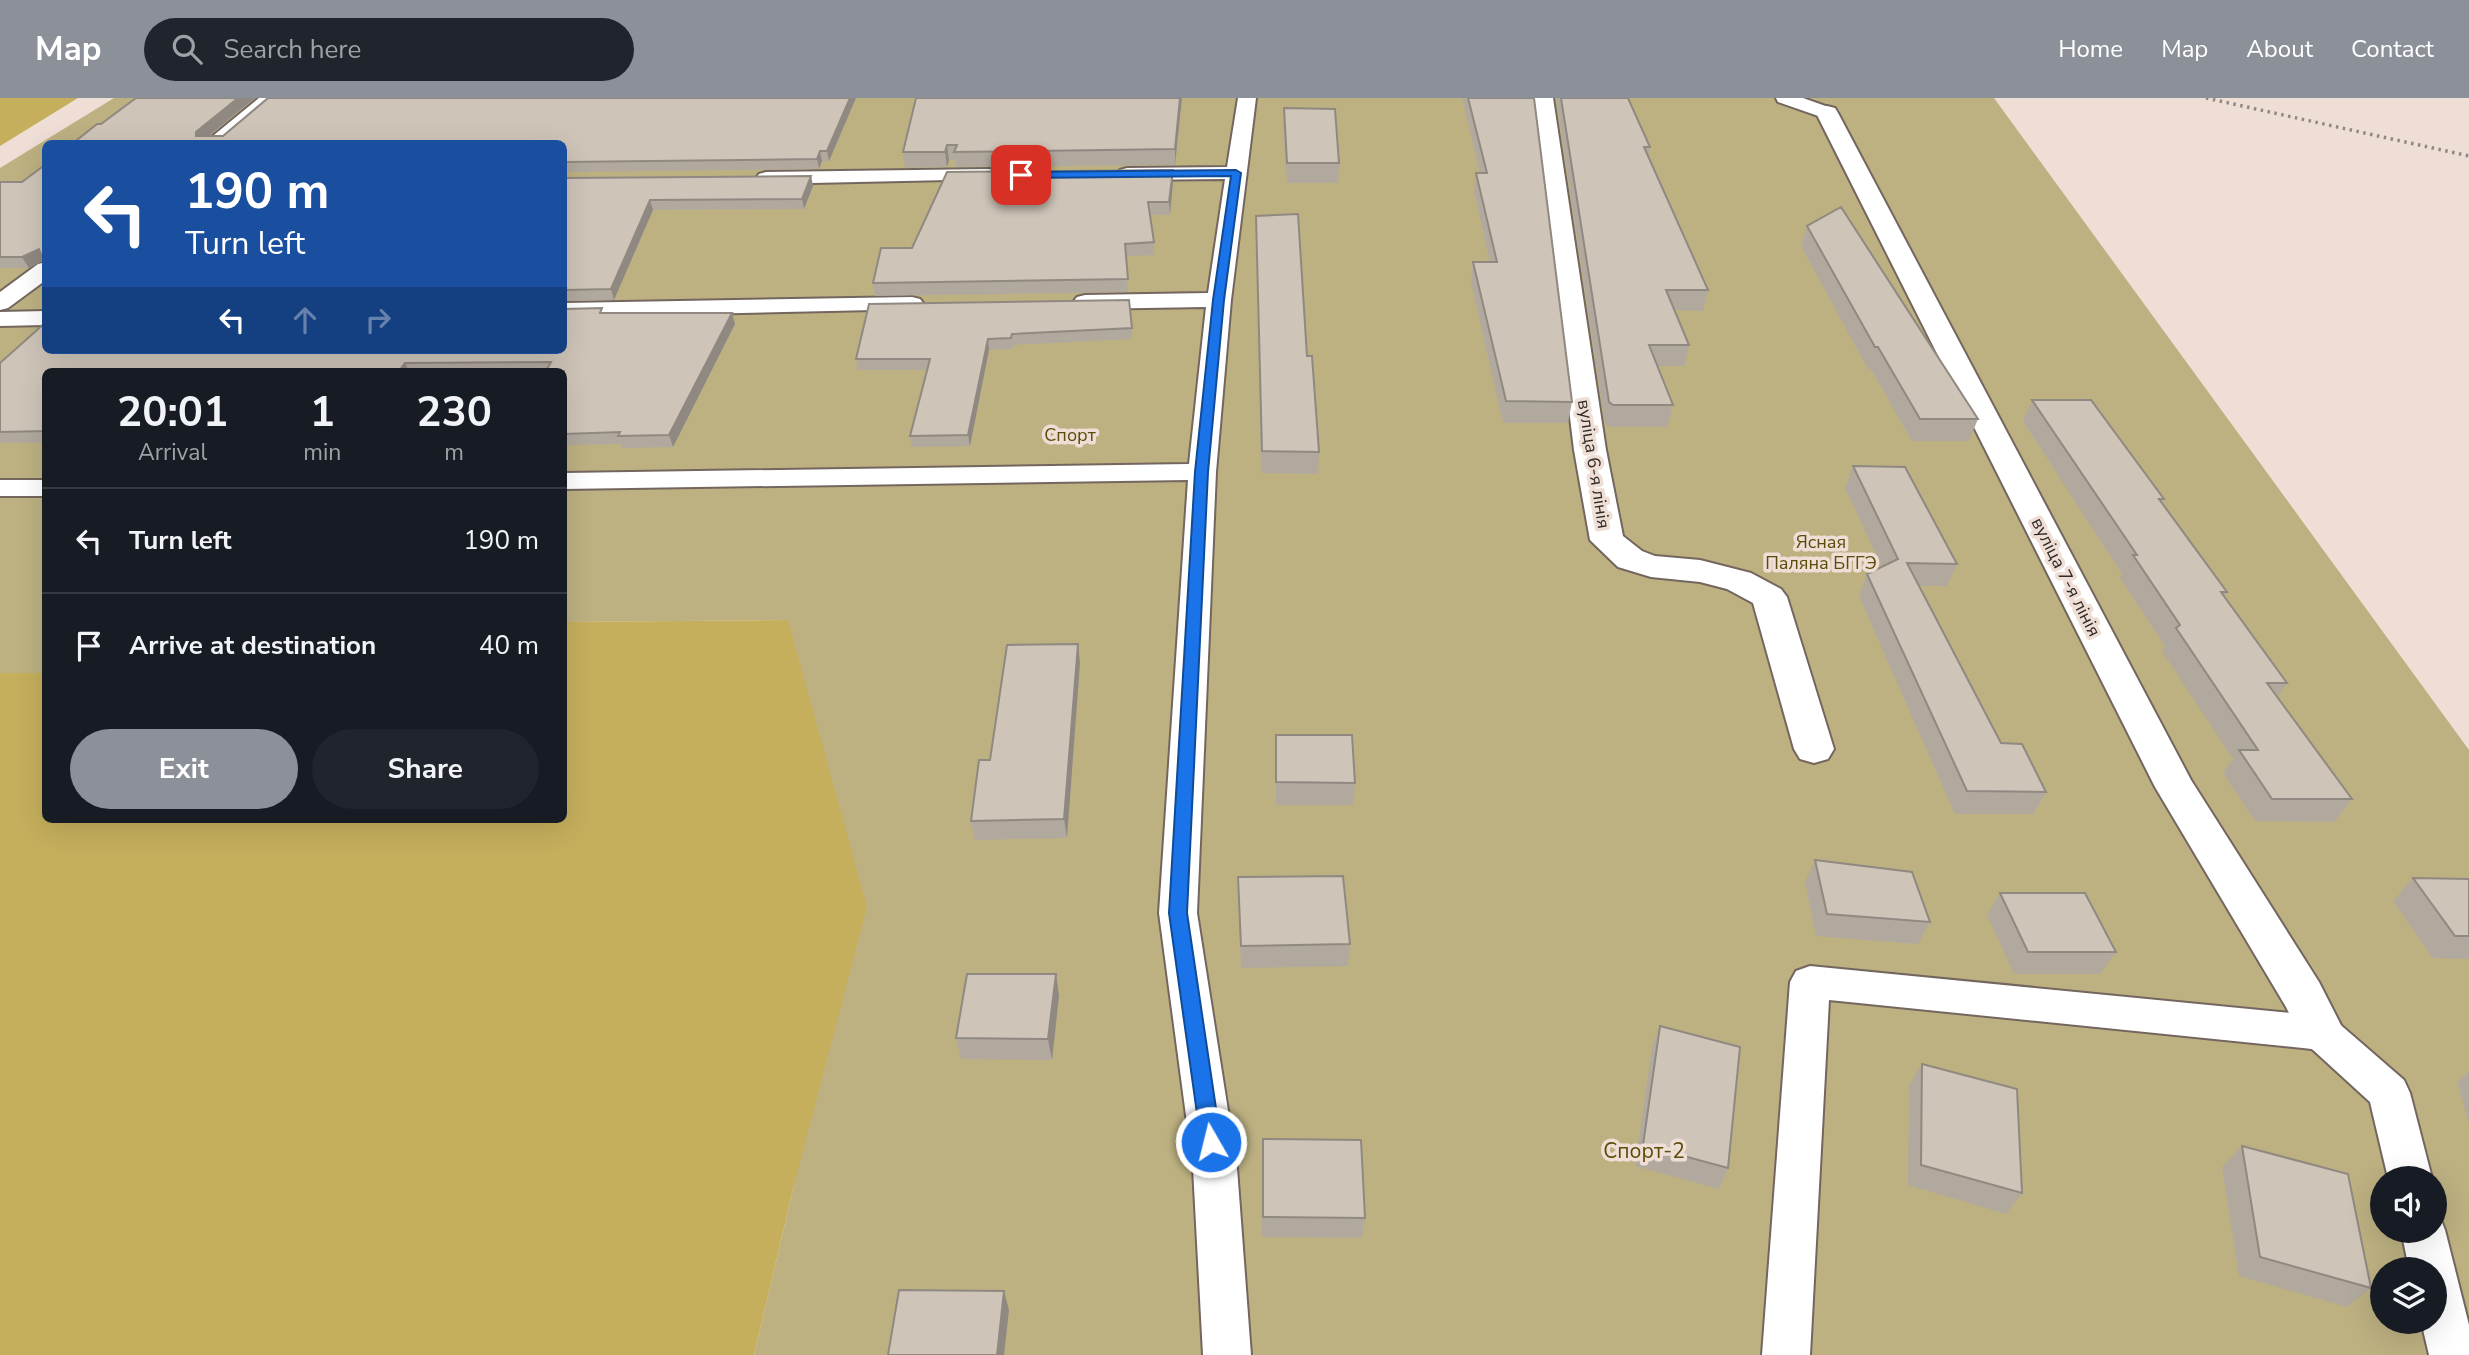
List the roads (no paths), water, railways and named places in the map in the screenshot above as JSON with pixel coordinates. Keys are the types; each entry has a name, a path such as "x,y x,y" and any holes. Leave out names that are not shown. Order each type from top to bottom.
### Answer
{"street":[{"name":"вуліца 6-я лінія","path":"1542,98 1590,450 1607,540 1630,559 1651,566 1700,571 1740,581 1769,597 1814,749"},
{"name":"вуліца 7-я лінія","path":"1827,113 2175,787 2303,995 2322,1033"}],"lane":[{"path":"218,140 271,98"},
{"path":"1227,1355 1215,1168 1178,913 1202,472 1219,300 1247,98"},
{"path":"1785,98 1827,113"},
{"path":"1113,174 1236,173"},
{"path":"742,178 1003,175"},
{"path":"0,303 42,272"},
{"path":"1065,302 1219,300"},
{"path":"567,310 940,304"},
{"path":"0,319 42,318"},
{"path":"567,481 1202,472"},
{"path":"0,488 42,488"},
{"path":"1786,1355 1810,982 2322,1033 2389,1093 2407,1166"},
{"path":"2447,1331 2453,1355"}],"railway":[{"path":"2206,98 2469,156"}],"park label":[{"name":"Спорт","path":"1070,435"},
{"name":"Ясная Паляна БГГЭ","path":"1821,552"},
{"name":"Спорт-2","path":"1644,1151"}]}
